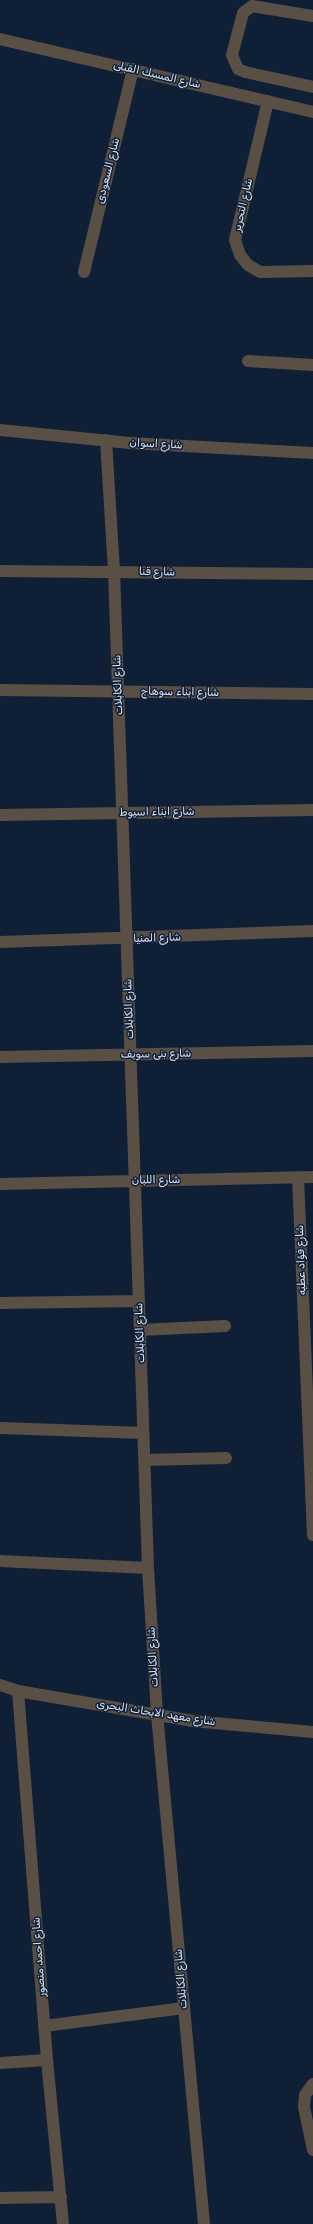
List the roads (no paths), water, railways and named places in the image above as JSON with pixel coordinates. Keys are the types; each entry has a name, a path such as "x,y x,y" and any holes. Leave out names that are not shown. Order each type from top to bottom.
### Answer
{"street":[{"path":"313,16 252,6 243,13 232,55 238,69 245,72 313,87"},
{"name":"شارع المسبك القبلى","path":"0,39 313,112"},
{"name":"شارع السعودى","path":"84,272 133,69"},
{"name":"شارع التحرير","path":"268,101 235,240 240,255 248,265 260,272 313,271"},
{"path":"248,361 313,365"},
{"name":"شارع اسوان","path":"0,430 106,440 313,453"},
{"name":"شارع الكابلات","path":"106,440 114,571 148,1568 157,1714 204,2224"},
{"name":"شارع قنا","path":"0,571 313,574"},
{"name":"شارع ابناء سوهاج","path":"0,690 313,694"},
{"name":"شارع ابناء اسيوط","path":"0,815 313,810"},
{"name":"شارع المنيا","path":"0,942 313,932"},
{"name":"شارع بنى سويف","path":"0,1057 313,1051"},
{"name":"شارع فؤاد عطيه","path":"298,1177 309,1324 313,1534"},
{"name":"شارع اللبان","path":"0,1184 313,1177"},
{"path":"0,1303 138,1301"},
{"path":"140,1330 225,1326"},
{"path":"0,1428 143,1433"},
{"path":"144,1460 226,1458"},
{"path":"0,1561 148,1568"},
{"name":"شارع معهد الابحاث البحرى","path":"0,1685 18,1691 192,1721 313,1732"},
{"name":"شارع احمد منصور","path":"18,1691 44,2026 63,2224"},
{"path":"44,2026 184,2008"},
{"path":"0,2063 47,2060"},
{"path":"313,2084 305,2095 304,2107 313,2150"},
{"path":"0,2198 61,2197"}]}
